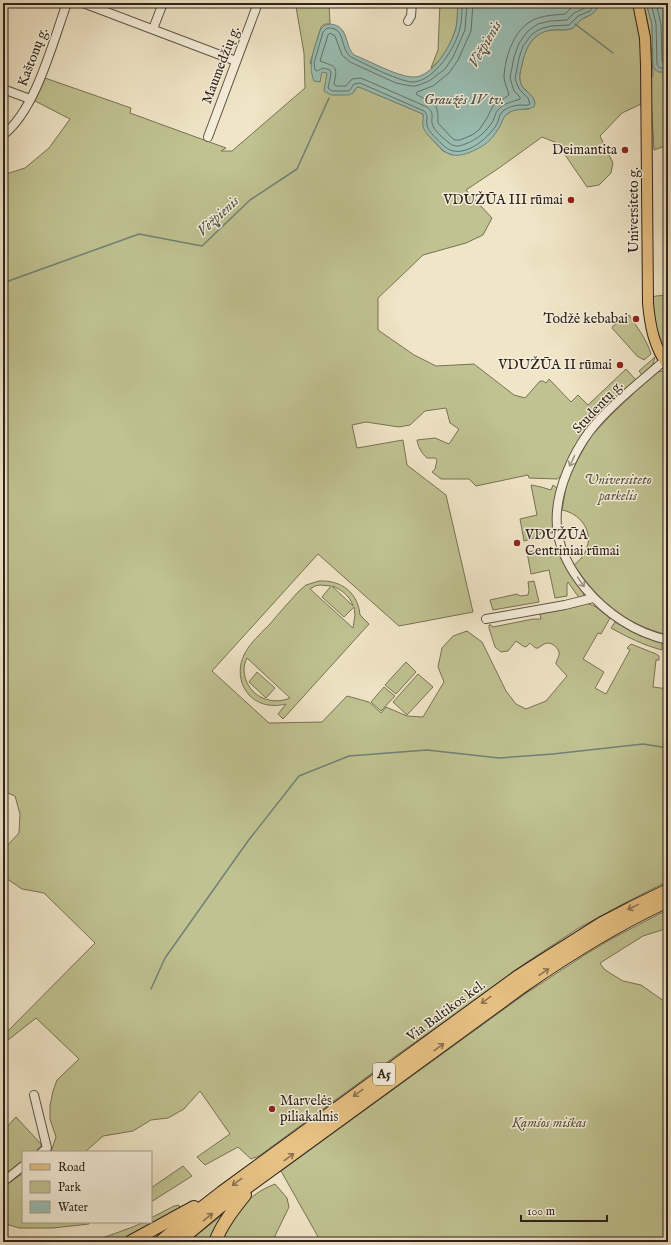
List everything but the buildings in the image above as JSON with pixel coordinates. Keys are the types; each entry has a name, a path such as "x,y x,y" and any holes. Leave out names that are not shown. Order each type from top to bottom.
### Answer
{"highway":[{"name":"Via Baltikos kel.","path":"254,1175 542,960 602,923 668,890"},
{"name":"Via Baltikos kel.","path":"254,1175 567,956 643,913 668,901"},
{"path":"643,913 668,907"},
{"name":"A5","path":"160,1242 222,1192 254,1175"},
{"name":"A5","path":"178,1242 220,1207 254,1175"},
{"path":"215,1242 222,1226 254,1175"},
{"path":"130,1242 222,1192"}],"main road":[{"name":"Universiteto g.","path":"638,3 645,38 646,65 648,303 651,329 658,351 666,364"}],"street":[{"name":"Kaštonų g.","path":"3,134 15,124 30,99 42,73 67,3"},
{"path":"83,3 236,61"},
{"path":"153,30 163,3"},
{"name":"Maumedžių g.","path":"208,137 258,3"},
{"path":"408,21 411,16 412,3"},
{"path":"3,89 30,99"},
{"name":"Studentų g.","path":"666,364 616,403 589,431 572,460 562,484 556,516 557,528 563,551 581,583 593,598 626,623 644,633 668,640"},
{"path":"486,619 565,605 593,598"},
{"path":"34,1095 47,1148 43,1151"},
{"path":"3,1182 22,1167"}],"green space":[{"path":"297,3 329,3 330,24 325,24 321,27 310,63 328,73 325,91 353,93 357,87 359,87 423,114 427,134 443,151 452,155 500,125 504,116 512,110 529,109 535,103 532,96 522,86 520,78 525,53 535,37 545,31 566,30 572,28 582,19 594,12 599,3 632,3 639,28 642,66 641,104 622,113 600,136 613,163 611,173 599,185 587,187 557,143 542,137 466,190 492,218 483,235 466,243 423,255 378,298 378,330 414,355 436,366 474,364 514,395 525,398 540,381 546,383 549,379 571,402 578,395 588,405 626,369 636,380 602,412 583,434 567,461 561,476 557,479 529,478 528,475 476,486 469,479 441,479 432,472 435,469 437,460 435,458 427,458 425,456 419,448 417,440 435,438 449,444 459,429 450,423 446,408 425,411 410,425 399,427 366,422 352,425 357,448 403,440 407,465 446,495 473,612 399,626 318,554 212,671 269,723 322,722 347,696 369,702 381,713 386,707 407,716 423,717 444,682 438,667 442,648 453,636 467,631 482,642 506,691 516,704 526,709 546,701 567,676 556,664 559,652 555,646 551,644 546,643 537,648 530,643 526,647 523,646 516,641 508,651 501,652 495,647 489,625 493,627 533,619 541,619 540,614 587,603 596,607 610,618 601,634 598,633 583,659 604,672 595,688 606,694 630,650 627,648 631,644 659,656 659,660 656,660 653,687 668,689 668,881 577,929 524,964 259,1156 251,1159 238,1147 205,1165 197,1157 230,1134 200,1091 184,1109 168,1118 151,1120 133,1131 103,1136 86,1151 51,1151 56,1137 50,1119 50,1106 53,1091 57,1080 79,1059 36,1018 3,1044 3,1036 95,943 44,893 22,889 3,876 3,850 19,833 20,814 15,796 3,791 3,175 25,168 49,148 70,119 35,101 45,78 131,108 130,113 226,148 221,151 232,151 305,88 304,53 296,7"},
{"path":"440,3 458,3 457,25 452,40 446,51 431,68 438,50"},
{"path":"643,3 646,3 652,24 653,66 659,72 668,71 668,145 654,150 650,77 653,76 652,57 649,30"},
{"path":"668,295 668,358 658,337 652,300 653,297 656,296"},
{"path":"629,315 644,339 651,354 644,360 637,356 612,328"},
{"path":"655,357 653,364 642,375 639,371"},
{"name":"Universiteto parkelis","path":"663,371 668,375 668,635 638,625 626,618 603,601 593,590 574,565 582,557 586,550 588,534 583,523 579,519 562,510 567,482 591,436 637,390 657,372"},
{"path":"531,485 551,490 553,485 557,488 553,519 554,531 549,533 545,529 537,537 524,541 520,519 537,515"},
{"path":"554,548 557,548 565,566 584,594 580,599 568,582 567,596 555,598 549,570 531,574 527,552 539,551 551,556"},
{"path":"319,581 327,581 347,589 356,600 360,615 369,624 283,719 278,714 286,704 267,705 253,699 249,695 241,679 241,662 248,648 253,642 306,585","holes":["315,586 331,586 322,597 344,617 354,607 355,615 353,628 310,589","332,586 345,593 353,606","247,658 290,698 274,701 266,699 253,692 245,678 245,664"]},
{"path":"534,581 539,602 493,610 490,600 517,594 520,596 528,595 528,582"},
{"path":"615,622 639,635 662,643 662,650 648,646 611,628"},
{"path":"406,662 416,672 396,694 385,685"},
{"path":"257,672 275,688 266,698 249,682"},
{"path":"418,674 433,687 407,715 393,702"},
{"path":"384,687 395,696 381,711 371,702"},
{"name":"Kamšos miškas","path":"668,911 668,928 643,936 600,963 604,969 613,975 623,981 641,985 668,1004 668,1242 321,1242 281,1171 525,994 611,939 661,913"},
{"path":"16,1117 41,1144 41,1147 35,1151 22,1151 22,1162 3,1177 3,1131"},
{"path":"183,1166 192,1176 152,1201 152,1187"},
{"path":"22,1174 22,1223 89,1224 53,1228 19,1228 3,1223 3,1187"},
{"path":"275,1184 287,1198 289,1207 272,1242 221,1242 231,1223 242,1207 256,1194"},
{"path":"179,1205 180,1208 176,1212 116,1242 79,1242 97,1239 141,1223 152,1223 152,1217"},
{"path":"228,1210 212,1242 188,1242"}],"water":[{"name":"Graužės IV tv.","path":"458,3 599,3 594,12 582,19 572,28 566,30 545,31 535,37 525,53 520,73 521,83 525,90 533,98 535,103 534,107 516,110 509,113 505,116 498,130 489,141 476,150 465,154 455,155 441,149 425,130 423,124 423,114 359,87 357,87 353,93 349,95 331,95 324,91 327,73 322,72 320,82 314,81 311,68 312,56 320,31 328,24 341,28 354,55 406,76 419,76 427,72 434,67 446,51 454,35 457,25"},
{"path":"646,3 668,3 667,72 659,72 655,70 653,66 652,24"}],"waterway":[{"name":"Vėžpienis","path":"575,24 613,53"},
{"name":"Vėžpienis","path":"3,283 139,234 202,246 250,200 297,169 329,98"},
{"path":"151,989 165,958 248,841 299,776 349,756 427,750 499,758 553,754 643,744 668,748"}],"place":[{"name":"Deimantita","path":"625,150"},
{"name":"VDUŽŪA III rūmai","path":"571,200"},
{"name":"Todžė kebabai","path":"636,319"},
{"name":"VDUŽŪA II rūmai","path":"620,365"},
{"name":"VDUŽŪA Centriniai rūmai","path":"517,543"},
{"name":"Marvelės piliakalnis","path":"272,1109"}]}
